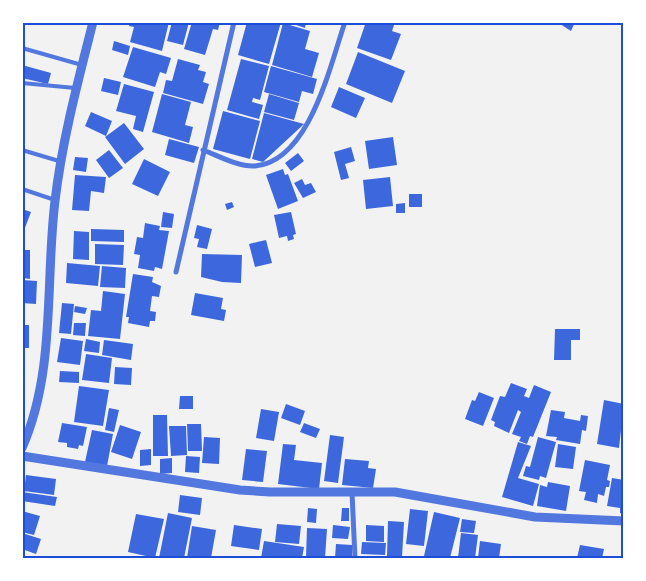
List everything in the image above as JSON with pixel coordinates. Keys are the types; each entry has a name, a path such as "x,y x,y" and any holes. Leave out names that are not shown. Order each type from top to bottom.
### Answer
{"street":[{"path":"22,448 38,402 43,367 55,200 77,88 93,22"},
{"path":"176,272 234,22"},
{"path":"203,150 239,164 253,166 263,164 278,157 290,147 302,134 315,109 345,22"},
{"path":"22,456 240,490 270,492 395,492 535,517 624,521"},
{"path":"352,491 355,558"}],"lane":[{"path":"22,48 82,65"},
{"path":"22,83 77,88"},
{"path":"22,150 62,161"},
{"path":"22,190 55,200"}],"building":[{"path":"130,22 169,22 162,51 130,42 134,27 129,26"},
{"path":"172,22 189,22 183,45 167,41"},
{"path":"192,22 220,22 218,30 213,29 205,55 184,49"},
{"path":"247,22 281,22 269,64 238,55"},
{"path":"287,22 306,22 305,28"},
{"path":"366,22 395,22 392,31 401,34 391,60 357,48"},
{"path":"557,22 575,22 571,31"},
{"path":"283,23 310,31 305,49 319,53 312,77 272,65"},
{"path":"114,41 130,46 128,55 112,50"},
{"path":"133,47 171,58 166,74 160,72 155,87 123,77"},
{"path":"358,52 405,71 392,103 346,84"},
{"path":"178,59 200,65 198,70 206,72 203,82 209,84 203,104 163,93 166,80 172,81"},
{"path":"241,59 269,66 260,100 253,98 252,102 263,105 259,119 227,110"},
{"path":"22,65 51,73 48,84 22,78"},
{"path":"271,66 317,79 313,94 302,91 299,102 264,92"},
{"path":"104,78 121,82 118,95 101,91"},
{"path":"124,84 154,92 143,132 133,129 136,116 116,111"},
{"path":"339,87 365,98 356,118 331,107"},
{"path":"162,94 191,102 185,125 193,127 189,143 152,132"},
{"path":"269,94 299,103 294,120 264,112"},
{"path":"223,111 260,121 250,159 213,149"},
{"path":"91,112 112,121 106,136 85,126"},
{"path":"264,113 304,124 263,162 252,159"},
{"path":"124,123 144,149 125,164 105,137"},
{"path":"393,137 397,165 369,169 365,141"},
{"path":"169,139 199,147 194,163 165,155"},
{"path":"351,147 355,161 345,164 349,178 341,180 334,152"},
{"path":"109,150 123,168 109,178 96,160"},
{"path":"298,153 304,161 291,171 285,163"},
{"path":"75,157 88,158 86,172 73,170"},
{"path":"144,159 170,172 158,196 132,184"},
{"path":"283,169 285,175 288,174 298,201 278,209 266,175"},
{"path":"75,175 106,177 104,193 91,191 89,211 72,210"},
{"path":"390,177 393,206 366,209 363,180"},
{"path":"302,179 305,185 311,183 316,192 303,198 294,183"},
{"path":"409,194 422,194 422,207 409,207"},
{"path":"232,202 234,207 227,210 225,204"},
{"path":"405,203 405,213 396,213 396,204"},
{"path":"22,209 31,212 23,233 22,233"},
{"path":"163,212 174,214 172,228 161,227"},
{"path":"291,212 296,234 293,235 294,239 288,241 287,236 279,238 274,215"},
{"path":"145,223 160,226 159,230 169,231 162,269 155,267 154,271 138,268 140,255 134,254 137,237 143,238"},
{"path":"197,225 212,229 207,249 197,247 199,239 194,238"},
{"path":"91,229 124,230 124,242 91,241"},
{"path":"74,231 89,232 89,260 73,259"},
{"path":"266,240 272,263 255,267 249,244"},
{"path":"95,244 124,245 123,265 95,264"},
{"path":"22,250 30,250 30,279 22,278"},
{"path":"202,254 242,255 241,283 222,282 201,277"},
{"path":"67,263 100,266 98,286 66,283"},
{"path":"102,266 126,268 125,288 100,287"},
{"path":"133,274 153,277 152,282 161,286 159,297 152,296 150,311 156,312 155,321 150,321 149,327 128,323 129,317 126,317"},
{"path":"22,280 37,281 36,304 22,303"},
{"path":"103,291 125,294 120,339 88,336 91,310 101,311"},
{"path":"195,293 223,298 221,309 226,310 224,321 191,315"},
{"path":"62,303 74,304 71,334 59,333"},
{"path":"75,306 87,308 85,314 74,312"},
{"path":"74,323 86,323 85,336 73,335"},
{"path":"22,325 29,325 29,348 22,348"},
{"path":"555,329 580,329 580,340 571,340 571,360 554,360"},
{"path":"61,338 83,341 80,365 57,362"},
{"path":"86,339 100,342 99,353 84,351"},
{"path":"104,340 133,344 131,360 102,355"},
{"path":"86,354 112,358 109,383 82,380"},
{"path":"115,367 132,368 131,385 114,384"},
{"path":"60,371 79,372 79,383 59,382"},
{"path":"511,383 527,389 524,396 529,398 534,385 551,392 533,437 530,436 527,444 519,441 521,437 512,434 521,412 518,410 509,433 494,426 495,422 491,420 500,396 505,397"},
{"path":"79,386 109,390 103,426 74,422"},
{"path":"479,392 494,398 483,426 465,419 472,400 475,401"},
{"path":"180,396 193,396 193,409 179,409"},
{"path":"604,400 624,404 619,448 597,444"},
{"path":"286,404 305,411 300,425 281,418"},
{"path":"109,408 119,410 114,432 105,430"},
{"path":"261,409 279,412 274,441 256,438"},
{"path":"551,410 565,412 564,418 580,421 581,415 588,416 586,431 582,430 580,444 556,440 557,437 546,436"},
{"path":"153,415 167,415 168,456 153,456"},
{"path":"62,423 87,427 83,446 79,445 78,449 67,447 67,443 58,442"},
{"path":"304,423 320,429 316,438 300,432"},
{"path":"187,424 201,424 202,451 188,451"},
{"path":"120,425 141,432 132,459 111,452"},
{"path":"169,426 186,426 187,455 171,456"},
{"path":"92,430 113,434 107,466 85,462"},
{"path":"330,435 344,437 338,483 324,481"},
{"path":"204,437 220,438 219,464 202,463"},
{"path":"538,437 556,442 546,478 540,476 539,480 523,476 526,466 530,467"},
{"path":"518,442 531,446 518,478 539,484 533,506 502,497"},
{"path":"283,444 296,445 294,460 322,463 319,489 278,484"},
{"path":"558,444 576,447 573,469 555,467"},
{"path":"151,449 151,465 140,466 140,450"},
{"path":"246,449 267,451 263,482 242,480"},
{"path":"186,456 200,457 199,473 185,472"},
{"path":"172,458 172,473 160,474 160,459"},
{"path":"345,459 369,461 368,468 376,469 373,488 342,485"},
{"path":"585,460 610,465 607,480 610,481 609,487 606,487 604,496 598,494 597,503 584,500 586,492 579,491"},
{"path":"26,475 56,479 54,495 24,491"},
{"path":"612,478 624,480 624,514 620,513 620,508 607,506"},
{"path":"548,482 570,486 566,511 537,506 540,485 547,487"},
{"path":"22,492 57,497 55,506 22,501"},
{"path":"180,495 202,498 200,515 178,512"},
{"path":"308,508 317,509 316,523 307,522"},
{"path":"342,508 349,508 349,521 341,521"},
{"path":"410,509 428,511 424,546 406,544"},
{"path":"22,511 40,516 34,535 22,532"},
{"path":"434,512 460,518 450,558 424,556"},
{"path":"168,513 192,518 184,558 159,558"},
{"path":"136,514 164,519 155,558 128,552"},
{"path":"462,519 476,521 474,533 460,532"},
{"path":"388,521 404,522 402,557 387,556"},
{"path":"277,524 301,526 299,544 275,542"},
{"path":"234,525 262,529 259,550 231,546"},
{"path":"333,525 350,527 348,539 332,538"},
{"path":"366,525 384,526 384,542 366,541"},
{"path":"192,526 216,530 211,558 187,558"},
{"path":"307,528 327,529 325,558 306,557"},
{"path":"22,533 41,539 36,554 22,549"},
{"path":"461,533 478,535 475,558 458,558"},
{"path":"264,541 304,547 302,558 261,558"},
{"path":"480,541 501,544 499,558 478,558"},
{"path":"362,542 386,543 385,555 361,554"},
{"path":"336,544 352,545 352,558 335,558"},
{"path":"580,545 604,549 602,558 577,558"}]}
